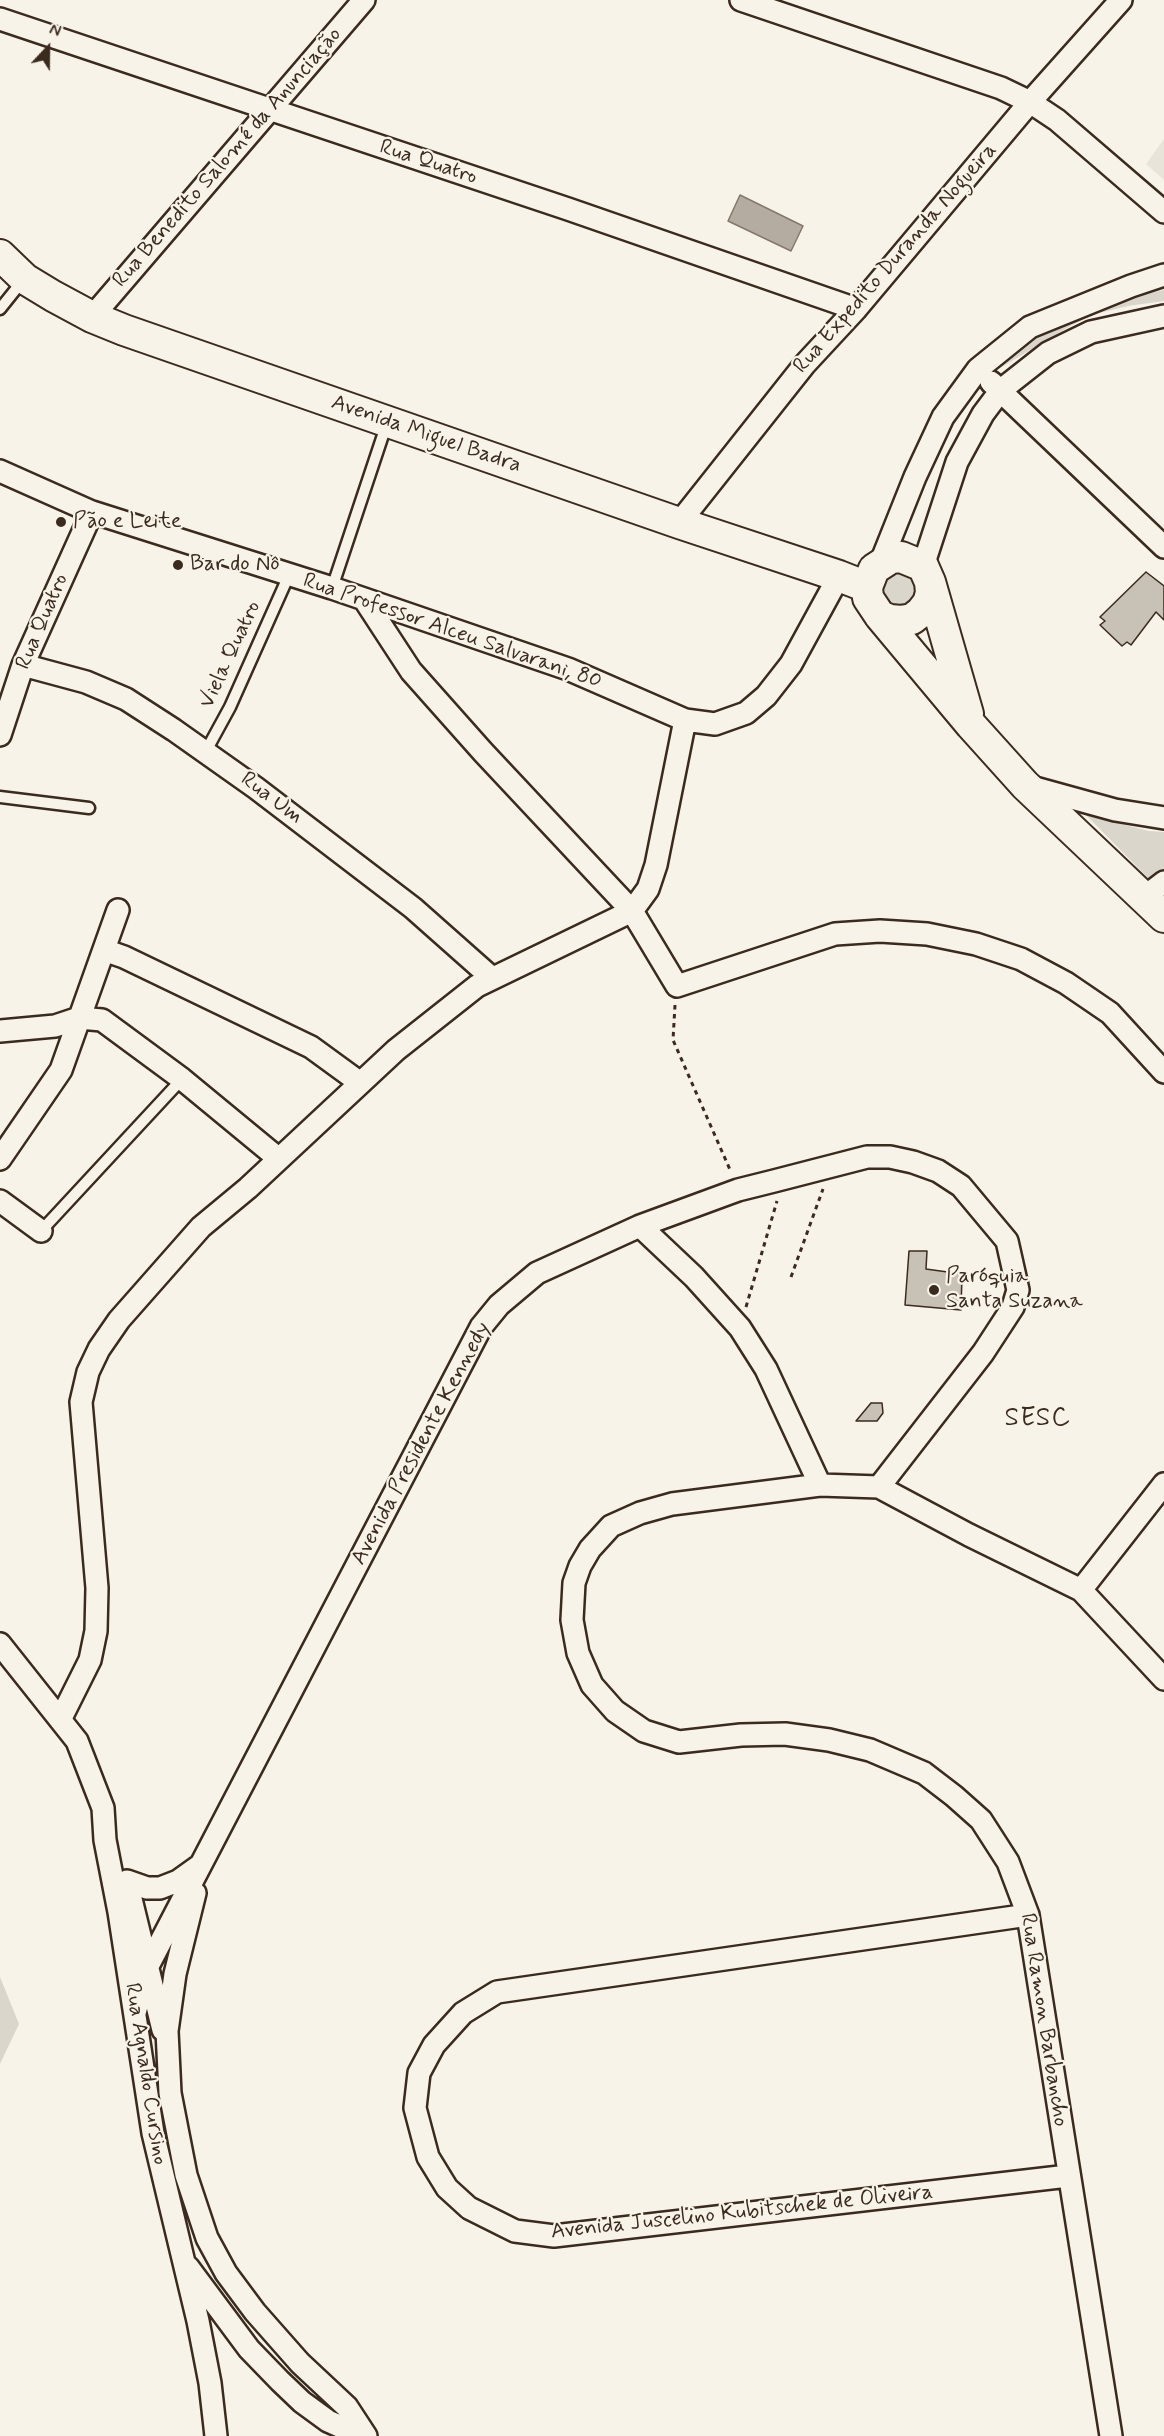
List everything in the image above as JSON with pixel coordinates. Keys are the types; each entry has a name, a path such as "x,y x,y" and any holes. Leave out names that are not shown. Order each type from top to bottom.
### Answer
{"main road":[{"name":"Avenida Miguel Badra","path":"0,255 25,279 92,317 387,422 839,576 874,575"},
{"path":"971,725 927,574 901,557 891,558 874,575 868,598 880,616 971,725 1024,785 1157,899"},
{"path":"880,616 902,621 921,612 928,603 931,593 927,574"}],"street":[{"name":"Rua Benedito Salomé da Anunciação","path":"92,317 364,0"},
{"path":"741,0 1000,88 1030,102 1057,120 1164,212"},
{"name":"Rua Expedito Duranda Nogueira","path":"679,523 805,364 856,309 1030,102 1121,0"},
{"name":"Rua Quatro","path":"0,19 568,209 856,309"},
{"path":"874,575 943,417 978,369 1030,327 1164,275"},
{"path":"927,574 957,462 983,414 1001,390 1048,353 1091,332 1164,316"},
{"path":"978,369 1164,547"},
{"name":"Rua Professor Alceu Salvarani, 80","path":"0,471 92,512 332,588 568,669 685,720 715,724 746,712 766,696 791,664 839,576"},
{"name":"Rua Quatro","path":"0,735 23,665 92,512"},
{"path":"364,599 411,670 483,752 632,911 677,986 835,934 880,931 927,934 976,944 1021,959 1066,983 1110,1013 1164,1072"},
{"name":"Rua Um","path":"23,665 86,682 126,699 206,751 413,908 492,978"},
{"path":"61,1718 90,1660 96,1631 97,1588 81,1424 81,1402 88,1372 99,1349 119,1320 201,1227 279,1159 358,1082 396,1050 477,986 632,911 648,889 656,865 685,720"},
{"path":"1024,785 1115,810 1164,818"},
{"path":"0,1159 61,1070 118,910"},
{"path":"104,950 124,957 312,1047 358,1082"},
{"path":"0,1031 55,1026 79,1018 102,1020 112,1025 182,1079 279,1159"},
{"name":"Avenida Presidente Kennedy","path":"135,2013 147,1968 481,1327 499,1305 537,1273 640,1226 738,1190 867,1157 890,1157 938,1171 961,1186 1008,1241 1018,1290 1013,1307 983,1353 879,1486"},
{"path":"0,1201 42,1231"},
{"path":"640,1226 694,1277 740,1328 766,1369 820,1485 879,1486 969,1535 1081,1590 1164,1679"},
{"path":"1081,1590 1164,1484"},
{"name":"Rua Ramon Barbancho","path":"820,1485 672,1504 640,1513 611,1526 590,1550 580,1566 574,1583 572,1620 578,1653 592,1685 615,1710 644,1731 679,1742 741,1735 785,1734 829,1740 870,1750 924,1773 981,1820 1008,1862 1028,1915 1111,2436"},
{"name":"Rua Agnaldo Cursino","path":"1,1647 61,1718 77,1741 104,1808 109,1866 119,1912 153,2133 200,2332 210,2383 216,2436"},
{"path":"104,1808 119,1846 168,2051 170,2093 186,2175 207,2238 226,2273 255,2312 300,2363 347,2407 364,2436"},
{"path":"127,1881 147,1888 160,1888 178,1881 202,1863"},
{"name":"Avenida Presidente Kennedy","path":"168,2051 167,2031 176,1974 202,1863"},
{"path":"119,1912 147,1968 158,1974 176,1974"},
{"name":"Avenida Juscelino Kubitschek de Oliveira","path":"1028,1915 497,1992 463,2013 434,2045 419,2073 415,2108 428,2157 447,2188 469,2208 515,2231 554,2236 1068,2176"},
{"path":"176,2235 203,2223"},
{"path":"181,2257 242,2340 280,2381 302,2402 328,2421 364,2436"}],"lane":[{"path":"0,309 25,279"},
{"path":"332,588 387,422"},
{"name":"Viela Quatro","path":"206,751 230,707 289,575"},
{"path":"0,797 89,808"},
{"path":"42,1231 182,1079"}],"path":[{"path":"677,986 673,1040 738,1190"},
{"path":"791,1277 827,1179"},
{"path":"744,1312 779,1194"}],"shaded area":[{"path":"1164,139 1164,180 1146,164"},
{"path":"740,195 803,226 791,251 728,221"},
{"path":"1164,290 1164,301 1095,314 1072,325 1000,368 995,361 1013,347 1091,307"},
{"path":"886,571 911,572 919,590 908,607 887,607 878,582"},
{"path":"1086,815 1149,831 1164,832 1164,870 1151,881"},
{"path":"0,1977 19,2024 0,2064"}],"building":[{"path":"1146,572 1164,586 1164,620 1156,612 1131,645 1127,642 1122,646 1100,625 1105,621 1100,617"},
{"name":"Paróquia Santa Suzana","path":"909,1251 927,1251 926,1269 962,1274 961,1310 905,1305"},
{"path":"871,1403 882,1403 883,1413 877,1421 856,1421"}],"place":[{"name":"Pão e Leite","path":"61,522"},
{"name":"Bar do Nô","path":"178,565"},
{"name":"Paróquia Santa Suzana","path":"934,1290"}],"district":[{"name":"SESC","path":"1038,1420"}]}
